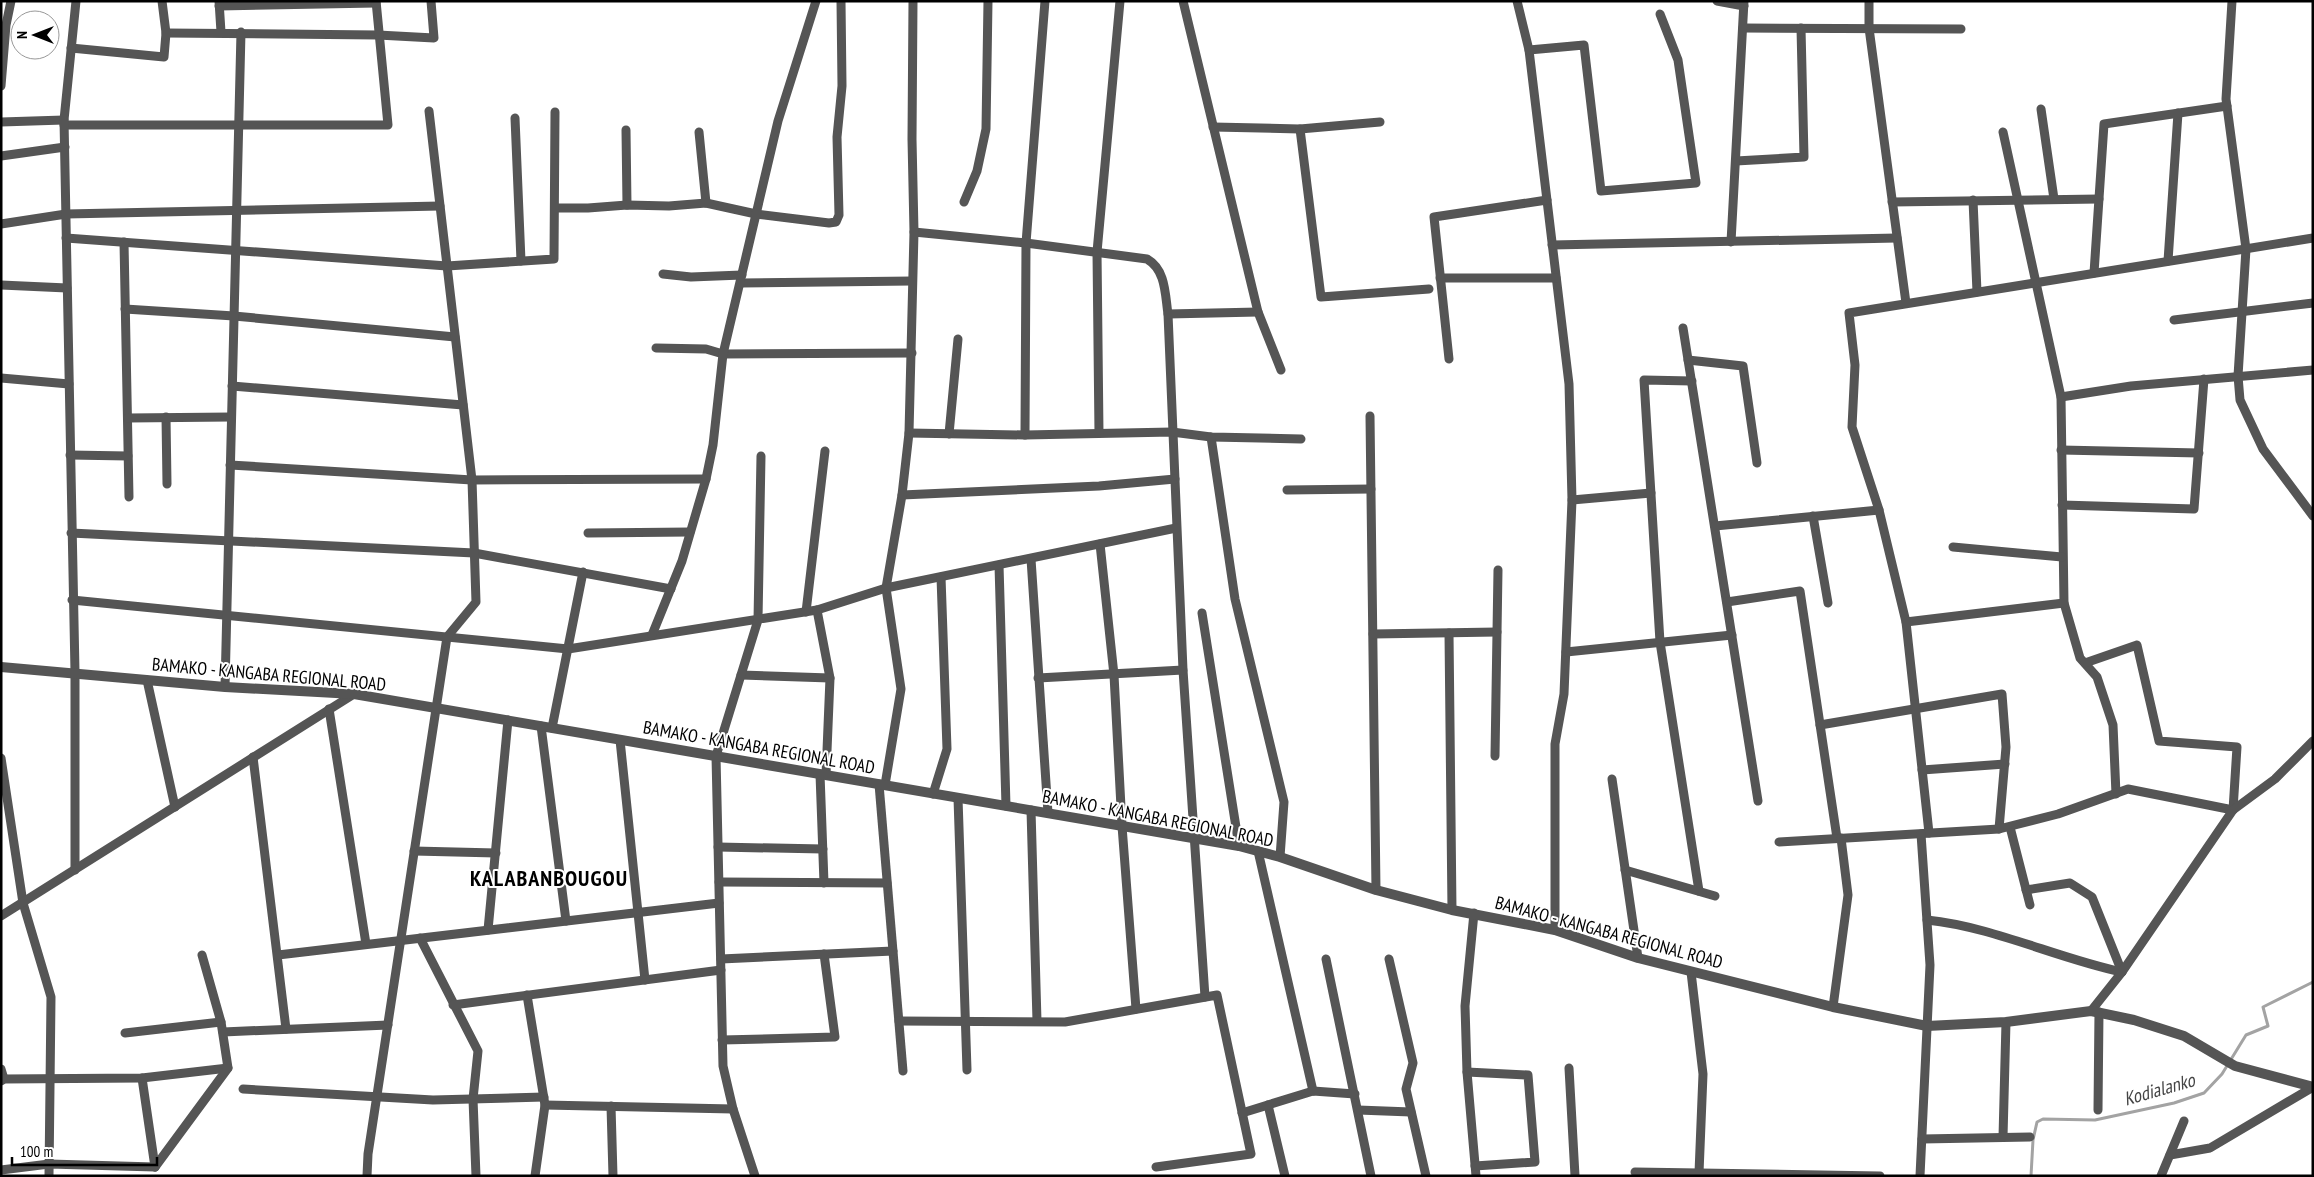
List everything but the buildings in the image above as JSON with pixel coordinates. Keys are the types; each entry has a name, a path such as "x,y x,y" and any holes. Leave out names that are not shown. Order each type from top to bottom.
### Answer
{"street":[{"path":"1,86 4,26 11,1"},
{"path":"75,870 75,672 72,600 64,122 76,1"},
{"path":"71,48 164,56 166,33 162,1"},
{"path":"166,33 241,32 434,38 431,1"},
{"path":"652,635 671,589 706,479 713,445 723,354 778,121 816,1"},
{"path":"555,208 588,208 627,204 669,206 706,203 756,214 829,223 836,222 838,215 837,137 842,86 841,1"},
{"path":"903,1071 887,883 882,785 901,689 886,588 902,495 909,433 914,232 912,139 913,1"},
{"path":"964,202 977,171 986,129 988,1"},
{"path":"1025,435 1026,243 1045,1"},
{"path":"1099,433 1097,252 1120,1"},
{"path":"1183,1 1258,312 1281,370"},
{"path":"1517,1 1529,50 1569,384 1572,500 1564,694 1555,744 1555,930"},
{"path":"1717,1 1744,4 1731,242"},
{"path":"1869,1 1869,28 1906,303"},
{"path":"2232,1 2226,106 2246,249 2238,376 2240,400 2263,449 2313,516"},
{"path":"1,122 388,125 376,2 219,3 220,32"},
{"path":"1529,50 1584,45 1601,192 1696,183 1678,60 1660,14"},
{"path":"1743,28 1961,29"},
{"path":"1736,161 1804,157 1802,28"},
{"path":"225,687 241,32"},
{"path":"2094,273 2104,124 2226,106"},
{"path":"2041,109 2054,199"},
{"path":"367,1176 377,1097 447,637 476,602 472,480 429,111"},
{"path":"66,238 447,266 554,259 555,112"},
{"path":"2168,261 2178,113"},
{"path":"515,118 521,261"},
{"path":"1213,127 1300,129 1380,122"},
{"path":"1300,129 1321,298 1429,289"},
{"path":"626,130 627,204"},
{"path":"699,132 706,203"},
{"path":"2003,132 2061,397 2064,603 2080,658 2097,677 2113,725 2116,794"},
{"path":"1,156 65,147"},
{"path":"1892,202 2099,199"},
{"path":"1449,359 1434,217 1547,200"},
{"path":"1973,200 1977,292"},
{"path":"1,224 66,214 440,206"},
{"path":"914,232 1026,243 1147,260 1156,264 1162,277 1168,314 1183,670 1205,997"},
{"path":"1552,245 1897,238"},
{"path":"1912,1176 1920,1172 1930,965 1922,770 1906,622 1879,510 1852,427 1856,365 1849,313 2313,238"},
{"path":"124,242 129,497"},
{"path":"663,274 742,279 912,281"},
{"path":"1440,278 1556,278"},
{"path":"1,285 67,288"},
{"path":"2174,320 2313,303"},
{"path":"125,309 234,316 455,337"},
{"path":"1168,314 1258,312"},
{"path":"1683,328 1758,801"},
{"path":"949,434 958,339"},
{"path":"656,348 706,349 723,354 912,353"},
{"path":"1688,360 1743,366 1757,463"},
{"path":"2061,397 2131,386 2313,370"},
{"path":"1,378 69,384"},
{"path":"2062,504 2194,509 2204,379"},
{"path":"1692,381 1644,380 1660,642 1699,891"},
{"path":"232,386 463,405"},
{"path":"1370,416 1376,890"},
{"path":"166,417 166,484"},
{"path":"128,418 232,417"},
{"path":"909,433 1025,435 1172,432 1211,437 1301,439"},
{"path":"1211,437 1235,599 1284,802 1280,857"},
{"path":"2061,450 2198,452"},
{"path":"806,612 825,451"},
{"path":"70,455 128,456"},
{"path":"755,1176 733,1108 723,1066 716,756 758,620 761,456"},
{"path":"230,465 472,480 706,479"},
{"path":"902,495 1100,486 1175,480"},
{"path":"1287,490 1371,489"},
{"path":"1572,500 1651,492"},
{"path":"1715,526 1879,510"},
{"path":"1813,516 1828,603"},
{"path":"72,600 568,649 817,610 886,588 1176,528"},
{"path":"588,533 690,532"},
{"path":"71,534 474,553 671,589"},
{"path":"1100,544 1114,675 1122,826 1136,1009"},
{"path":"1953,547 2062,557"},
{"path":"1031,559 1048,813"},
{"path":"999,565 1006,806"},
{"path":"1495,756 1498,570"},
{"path":"552,728 584,572"},
{"path":"933,794 947,749 941,577"},
{"path":"1727,602 1800,591 1848,895 1833,1007"},
{"path":"1906,622 2064,603"},
{"path":"817,610 830,678 823,774 824,883"},
{"path":"1202,613 1239,846"},
{"path":"1373,634 1497,632"},
{"path":"1449,633 1452,910"},
{"path":"1566,652 1732,635"},
{"path":"2085,663 2137,645 2159,741 2237,747 2234,810"},
{"name":"BAMAKO - KANGABA REGIONAL ROAD","path":"1,667 75,672 225,687 354,694 1239,846 1280,857 1376,890 1452,910 1555,930 1638,958 1833,1007 1927,1026 2006,1022 2095,1012 2134,1020 2184,1036 2235,1066 2313,1087"},
{"path":"1038,678 1183,670"},
{"path":"741,675 830,678"},
{"path":"147,680 175,807"},
{"path":"1,916 354,694"},
{"path":"1820,725 2002,694 2006,747 1999,829"},
{"path":"329,709 366,944"},
{"path":"488,930 508,720"},
{"path":"540,726 566,921"},
{"path":"620,740 645,980"},
{"path":"2098,1110 2095,1012 2234,810 2276,779 2313,741"},
{"path":"253,757 286,1030"},
{"path":"1,758 5,814 23,903 51,997 49,1176"},
{"path":"1922,770 2005,764"},
{"path":"1612,779 1638,958"},
{"path":"1779,842 1999,829 2058,814 2128,789 2234,810"},
{"path":"958,798 967,1070"},
{"path":"1031,810 1037,1022"},
{"path":"2010,827 2030,905"},
{"path":"718,847 823,849"},
{"path":"414,851 496,852"},
{"path":"1258,851 1313,1091"},
{"path":"1625,870 1714,896"},
{"path":"719,882 887,883"},
{"path":"2026,890 2070,883 2092,897 2122,972"},
{"path":"278,955 719,903"},
{"path":"1474,913 1465,1006 1467,1072 1476,1176"},
{"path":"1927,920 1958,923 2082,964 2122,972"},
{"path":"420,938 478,1051 473,1099 476,1176"},
{"path":"721,959 893,951"},
{"path":"722,1040 835,1037 824,954"},
{"path":"154,1167 228,1068 221,1022 202,955"},
{"path":"1326,959 1372,1176"},
{"path":"1388,959 1413,1063 1406,1089 1426,1176"},
{"path":"453,1005 721,970"},
{"path":"1690,972 1703,1074 1700,1173"},
{"path":"527,995 545,1101 535,1176"},
{"path":"899,1021 1065,1022 1217,995 1251,1154 1156,1167"},
{"path":"125,1033 221,1022"},
{"path":"2003,1137 2006,1022"},
{"path":"223,1032 388,1025"},
{"path":"1,1069 3,1080 142,1078 228,1068"},
{"path":"1569,1068 1575,1176"},
{"path":"1467,1072 1528,1076 1535,1162 1475,1166"},
{"path":"142,1078 154,1167"},
{"path":"2170,1155 2210,1148 2313,1087"},
{"path":"243,1089 377,1097 545,1101 611,1106 733,1108"},
{"path":"1242,1113 1313,1091 1354,1094"},
{"path":"1268,1105 1285,1176"},
{"path":"611,1106 613,1176"},
{"path":"1358,1110 1411,1112"},
{"path":"2161,1176 2184,1121"},
{"path":"1922,1139 2030,1137"},
{"path":"1,1170 49,1164 154,1167"},
{"path":"1635,1172 1880,1176"}],"waterway":[{"name":"Kodialanko","path":"2031,1176 2033,1140 2037,1122 2043,1119 2095,1120 2174,1103 2204,1093 2222,1074 2246,1035 2268,1026 2263,1007 2313,982"}],"district":[{"name":"KALABANBOUGOU","path":"549,878"}]}
